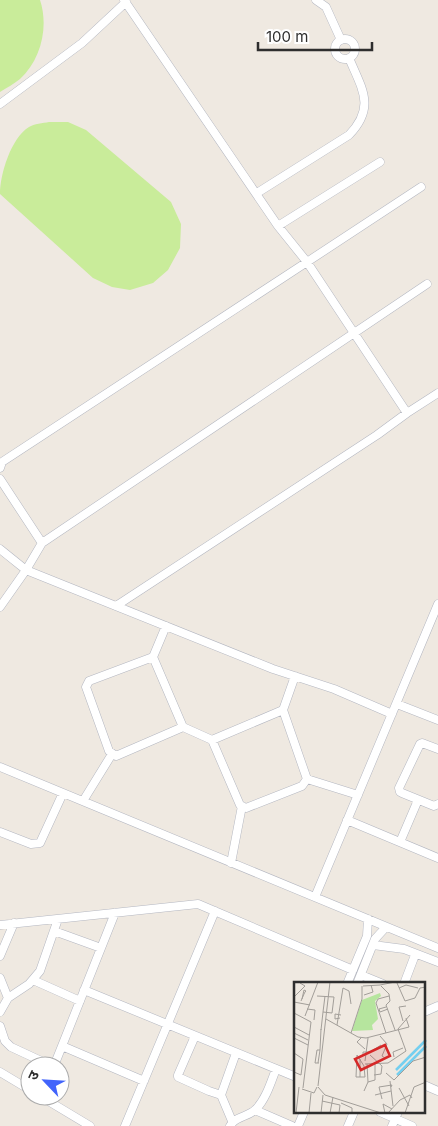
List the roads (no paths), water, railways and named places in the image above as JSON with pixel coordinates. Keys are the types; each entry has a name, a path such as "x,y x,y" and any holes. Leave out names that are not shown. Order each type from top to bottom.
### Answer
{"street":[{"path":"316,0 326,7 341,40"},
{"path":"0,104 82,43 125,1 278,226 307,262 355,332 406,413"},
{"path":"348,39 355,46 354,53 350,58 343,59 337,55 335,48 341,40 348,39"},
{"path":"256,193 349,135 358,125 364,115 366,103 364,92 350,58"},
{"path":"278,226 380,162"},
{"path":"0,468 2,462 421,187"},
{"path":"0,607 42,543 427,284"},
{"path":"116,606 438,393"},
{"path":"0,479 42,543"},
{"path":"0,549 26,570 295,676 334,689 392,714"},
{"path":"315,897 438,604"},
{"path":"166,626 153,657 183,727 212,740 240,805 246,808 302,786 307,779"},
{"path":"153,657 89,681 86,687 109,751 116,756 183,727"},
{"path":"295,676 283,710 307,779"},
{"path":"397,704 438,720"},
{"path":"212,740 283,710"},
{"path":"438,749 420,744 399,788 400,792 418,800 434,806 438,804"},
{"path":"83,801 112,754"},
{"path":"0,767 438,948"},
{"path":"307,779 358,795"},
{"path":"0,832 31,844 40,843 63,793"},
{"path":"400,842 418,800"},
{"path":"232,863 242,806"},
{"path":"347,820 438,858"},
{"path":"0,925 198,904 352,970"},
{"path":"125,1126 215,911"},
{"path":"58,1056 115,913"},
{"path":"0,1012 8,998 33,980 40,971 58,919"},
{"path":"348,982 367,936 368,920"},
{"path":"0,956 14,924"},
{"path":"358,982 375,938 386,927"},
{"path":"54,931 101,948"},
{"path":"373,945 404,949 438,962"},
{"path":"405,982 416,955"},
{"path":"361,975 378,982"},
{"path":"0,978 8,998"},
{"path":"33,980 80,1000"},
{"path":"84,990 294,1076"},
{"path":"426,1011 438,1006"},
{"path":"0,1026 5,1041 11,1047 31,1056"},
{"path":"195,1036 178,1078 209,1092 221,1095"},
{"path":"62,1046 144,1081"},
{"path":"236,1053 221,1095 231,1124 255,1110 261,1103 276,1069"},
{"path":"0,1072 20,1084"},
{"path":"426,1087 438,1091"},
{"path":"57,1106 90,1126"},
{"path":"255,1110 292,1126"},
{"path":"298,1126 303,1114"},
{"path":"348,1126 353,1114"},
{"path":"395,1119 412,1126"}]}
